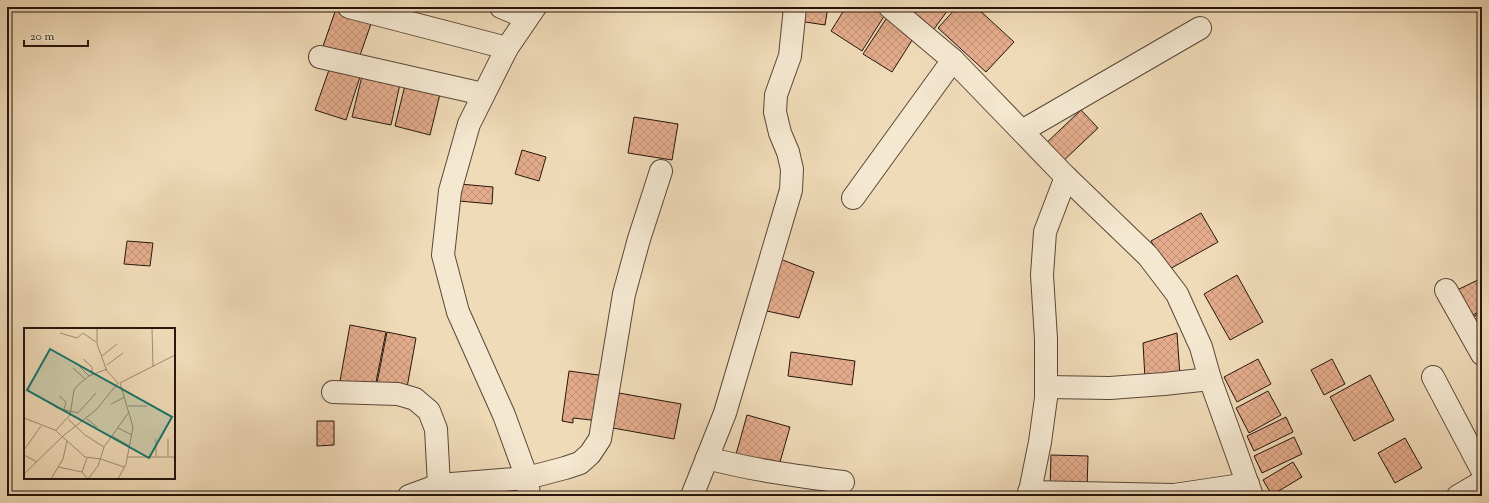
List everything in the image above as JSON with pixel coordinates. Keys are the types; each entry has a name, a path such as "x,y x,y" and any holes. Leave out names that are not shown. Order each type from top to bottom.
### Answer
{"street":[{"path":"349,7 507,48"},
{"path":"501,7 531,13 507,48 469,124 450,191 443,255 458,312 504,415 528,487"},
{"path":"692,496 725,413 791,190 792,169 788,152 780,133 775,112 776,95 790,56 795,7"},
{"path":"890,7 953,60 1066,177 1148,256 1177,294 1201,347 1210,379 1250,490 1174,495 1029,494 1040,442 1046,398 1046,339 1042,275 1045,232 1066,177"},
{"path":"1022,131 1200,28"},
{"path":"320,57 483,94"},
{"path":"853,198 953,60"},
{"path":"409,496 439,485 528,487 565,468 580,463 590,454 600,439 624,294 639,239 661,171"},
{"path":"1446,290 1482,354"},
{"path":"1433,377 1482,470"},
{"path":"1046,387 1110,388 1210,379"},
{"path":"333,392 398,394 415,399 429,411 436,430 439,485"},
{"path":"707,458 754,470 843,482"},
{"path":"1458,496 1482,482"}],"building":[{"path":"801,7 828,7 825,25 799,21"},
{"path":"846,7 884,7 888,10 862,51 831,31"},
{"path":"950,7 934,29 906,8"},
{"path":"957,7 976,7 1014,42 986,72 938,28"},
{"path":"336,9 372,21 358,61 322,49"},
{"path":"888,16 916,34 892,72 863,54"},
{"path":"330,67 360,77 346,120 315,110"},
{"path":"362,76 400,84 391,125 352,117"},
{"path":"405,85 440,94 430,135 395,126"},
{"path":"1081,110 1098,128 1060,164 1043,146"},
{"path":"634,117 678,124 672,160 628,153"},
{"path":"522,150 546,157 539,181 515,174"},
{"path":"460,184 493,187 492,204 459,201"},
{"path":"1201,213 1218,242 1168,270 1151,241"},
{"path":"127,241 153,243 150,266 124,264"},
{"path":"780,259 814,272 799,318 767,311"},
{"path":"1237,275 1263,322 1230,340 1204,294"},
{"path":"1482,278 1482,310 1469,317 1455,291"},
{"path":"1482,312 1482,338 1472,317"},
{"path":"350,325 386,332 375,387 340,381"},
{"path":"387,332 416,338 406,393 376,388"},
{"path":"1177,333 1180,376 1145,379 1143,343"},
{"path":"791,352 855,361 852,385 788,376"},
{"path":"1258,359 1271,384 1237,402 1224,377"},
{"path":"1332,359 1345,384 1324,395 1311,370"},
{"path":"569,371 606,376 600,421 573,418 573,423 562,421"},
{"path":"1370,375 1394,420 1354,441 1330,397"},
{"path":"1268,391 1281,415 1249,433 1236,408"},
{"path":"619,393 681,404 674,439 613,428"},
{"path":"747,415 790,427 778,469 735,458"},
{"path":"1286,417 1293,432 1254,451 1247,436"},
{"path":"317,421 334,421 334,445 317,446"},
{"path":"1294,437 1302,454 1262,473 1254,456"},
{"path":"1405,438 1422,468 1395,483 1378,453"},
{"path":"1051,455 1088,456 1087,490 1050,488"},
{"path":"1293,462 1302,477 1272,495 1263,480"}]}
